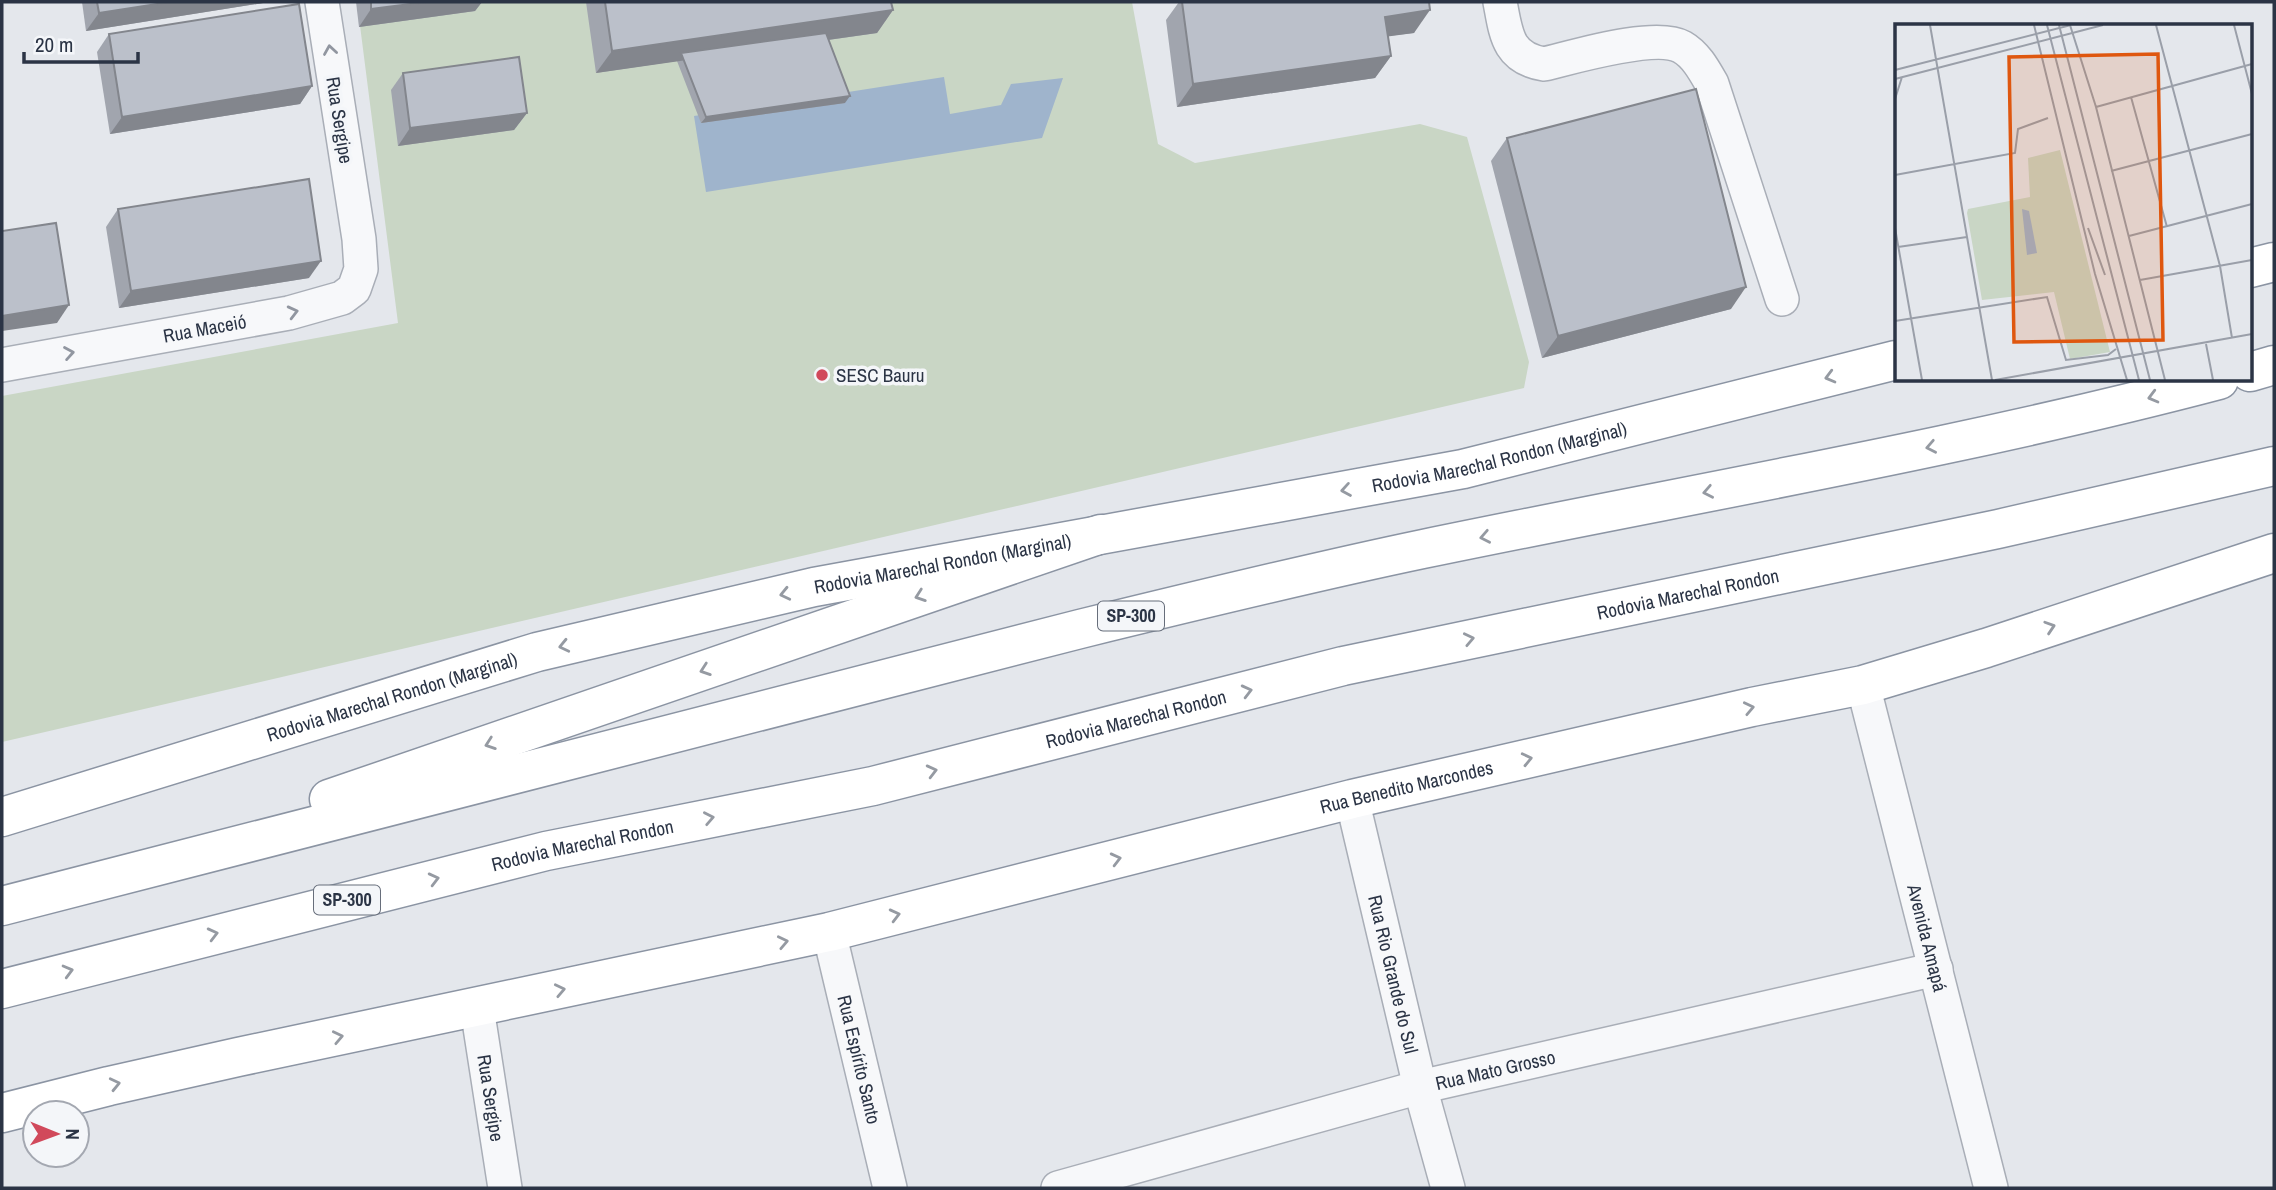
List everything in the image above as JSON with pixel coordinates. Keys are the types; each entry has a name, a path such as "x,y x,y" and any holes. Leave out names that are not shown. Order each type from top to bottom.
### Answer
{"highway":[{"path":"2252,268 2274,262"},
{"name":"Rodovia Marechal Rondon (Marginal)","path":"2,817 537,652 814,587 1463,468 1895,360"},
{"path":"2252,372 2274,366"},
{"name":"SP-300","path":"2,906 1247,588 1420,550 1960,441 2115,407 2211,382"},
{"name":"Rodovia Marechal Rondon","path":"2,989 546,850 873,786 1343,666 2011,527 2274,466"},
{"path":"52,894 1101,534"},
{"name":"Rua Benedito Marcondes","path":"2,1113 226,1060 829,932 1352,799 1752,707 1863,685 1986,648 2274,553"}],"street":[{"name":"Rua Sergipe","path":"322,2 359,239"},
{"path":"1500,2 1506,37 1518,55 1531,62 1544,64 1640,43 1664,41 1681,46 1696,58 1712,84 1782,299"},
{"name":"Rua Maceió","path":"2,365 289,313 342,298 354,289 360,269 359,239"},
{"name":"Avenida Amapá","path":"1863,685 1992,1188"},
{"name":"Rua Rio Grande do Sul","path":"1352,799 1420,1087 1448,1188"},
{"name":"Rua Espírito Santo","path":"829,932 890,1188"},
{"name":"Rua Mato Grosso","path":"1058,1188 1420,1087 1936,969"},
{"name":"Rua Sergipe","path":"477,1008 505,1188"}],"green space":[{"name":"SESC Bauru","path":"357,2 1132,2 1158,144 1195,163 1420,124 1467,137 1529,362 1524,388 2,742 2,396 398,323"}],"water":[{"path":"944,77 950,114 1001,105 1011,84 1063,78 1042,138 706,192 694,116"}],"building":[{"path":"97,2 170,2 99,13"},
{"path":"371,2 426,2 371,9"},
{"path":"605,2 891,2 893,10 612,51"},
{"path":"1182,2 1429,2 1430,10 1385,17 1391,56 1193,84"},
{"path":"299,4 312,86 122,117 109,34"},
{"path":"826,33 850,96 706,117 681,53"},
{"path":"519,57 527,113 410,128 403,73"},
{"path":"1696,89 1746,287 1558,336 1507,138"},
{"path":"309,179 321,261 131,291 118,209"},
{"path":"56,223 69,305 2,316 2,231"}],"place":[{"name":"SESC Bauru","path":"822,375"}]}
